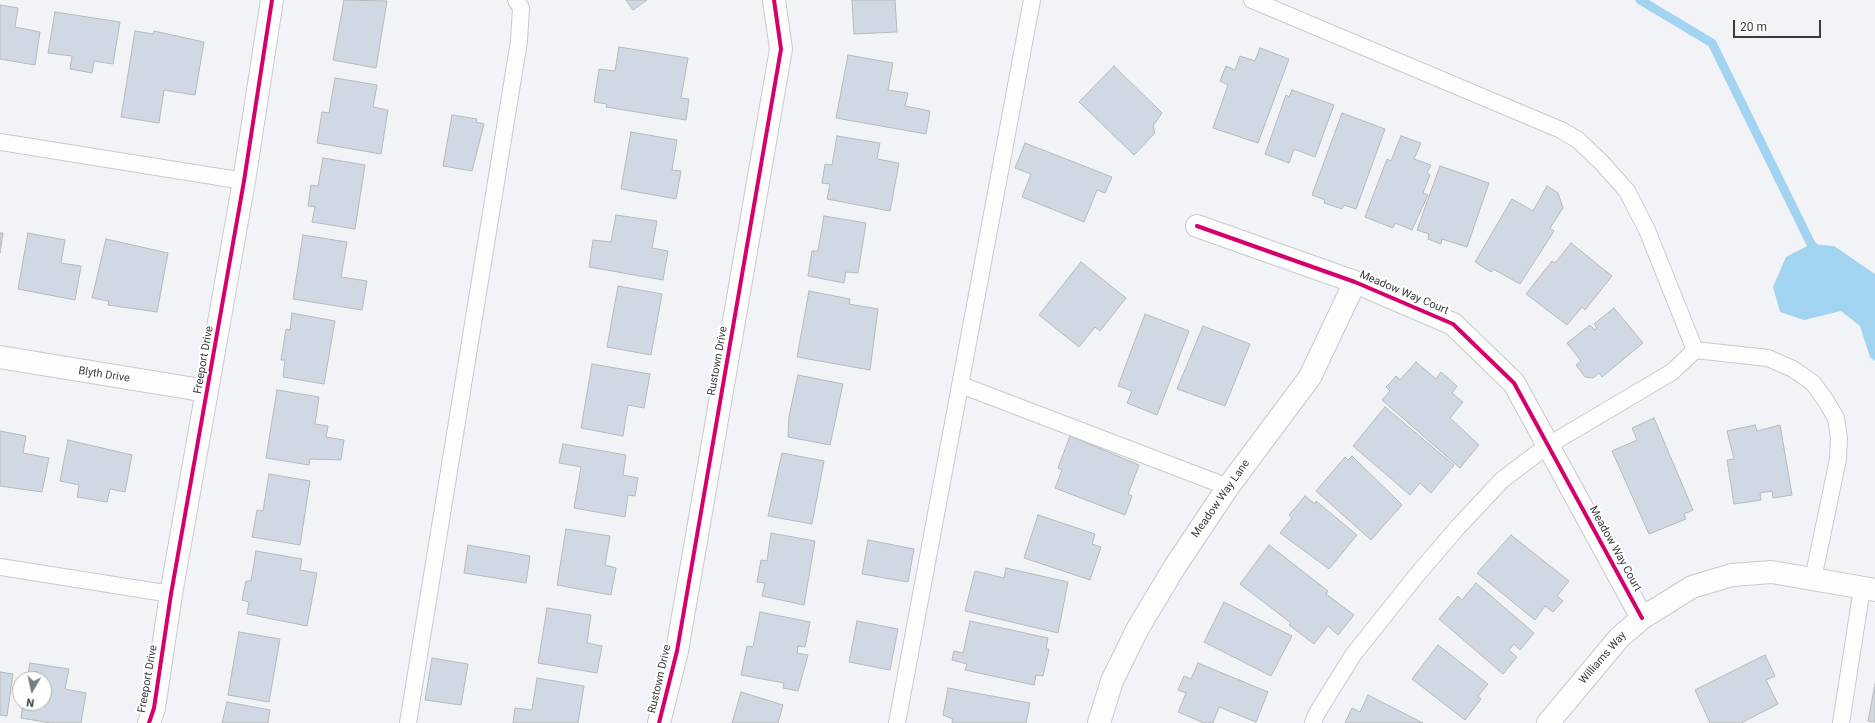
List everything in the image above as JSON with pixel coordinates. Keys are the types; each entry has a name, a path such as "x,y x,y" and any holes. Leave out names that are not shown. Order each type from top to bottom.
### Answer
{"street":[{"name":"Freeport Drive","path":"150,723 154,708 171,594 208,392 244,181 272,0"},
{"name":"Rustown Drive","path":"659,723 676,651 781,49 774,0"},
{"name":"Meadow Way Court","path":"1197,226 1355,282 1453,324 1514,383 1642,618"},
{"name":"Meadow Way Lane","path":"1099,723 1112,681 1138,628 1174,568 1228,488 1310,377 1355,282"},
{"name":"Blyth Drive","path":"0,357 208,392"},
{"name":"Williams Way","path":"1548,723 1619,638 1642,618 1692,587 1732,575 1772,572 1868,589"}],"lane":[{"path":"408,723 519,41 521,8 516,0"},
{"path":"897,723 1032,0"},
{"path":"1252,0 1561,130 1578,140 1602,163 1627,191 1647,230 1695,350"},
{"path":"0,142 244,181"},
{"path":"1313,723 1317,713 1353,655 1416,576 1458,527 1502,480 1547,446 1672,372 1695,350 1768,358 1792,369 1813,383 1836,418 1839,438 1838,459 1813,579"},
{"path":"961,385 1228,488"},
{"path":"0,566 171,594"},
{"path":"1841,723 1868,589"}],"water":[{"path":"1811,244 1834,246 1875,274 1875,361 1870,357 1860,326 1841,311 1804,320 1780,312 1773,287 1786,257"}],"building":[{"path":"344,0 387,1 376,68 333,60"},
{"path":"626,0 647,0 633,10"},
{"path":"852,0 895,0 897,32 854,34"},
{"path":"0,5 18,8 15,27 40,32 35,65 0,59"},
{"path":"55,12 120,22 113,64 94,61 92,73 70,69 72,56 48,53"},
{"path":"135,31 153,34 154,31 204,42 195,95 164,90 159,123 121,117"},
{"path":"619,47 688,58 681,98 689,99 686,120 606,107 607,104 594,102 599,69 615,71"},
{"path":"1260,48 1289,59 1258,143 1213,128 1228,85 1220,81 1226,66 1235,70 1240,56 1255,61"},
{"path":"848,55 893,63 888,90 908,93 905,106 930,111 926,134 836,118"},
{"path":"1114,66 1162,113 1153,126 1155,133 1134,155 1079,102"},
{"path":"335,78 377,85 373,107 388,110 381,154 317,143 322,112 329,113"},
{"path":"1292,90 1334,105 1315,157 1294,149 1289,163 1265,154 1286,95 1289,97"},
{"path":"1342,113 1385,129 1356,209 1344,205 1342,209 1324,203 1325,200 1312,195"},
{"path":"452,115 477,119 476,122 484,124 472,171 443,166"},
{"path":"631,132 677,140 672,170 681,171 676,199 621,189"},
{"path":"837,136 880,143 877,159 899,163 890,211 827,199 830,184 822,183 825,164 832,165"},
{"path":"1401,136 1421,143 1414,159 1431,165 1427,173 1430,175 1423,193 1428,195 1412,230 1395,223 1393,228 1365,217 1387,159 1391,161"},
{"path":"1025,143 1112,177 1105,193 1097,190 1084,222 1022,197 1031,174 1015,168"},
{"path":"323,158 365,165 355,229 312,222 315,207 308,206 311,185 318,186"},
{"path":"1440,166 1489,183 1467,247 1442,239 1441,244 1428,239 1429,234 1417,230"},
{"path":"1547,186 1558,193 1563,208 1550,228 1554,231 1520,284 1493,269 1491,272 1475,262 1512,199 1533,211"},
{"path":"616,215 657,221 652,248 668,251 663,280 589,267 593,240 611,242"},
{"path":"824,216 866,223 858,273 846,272 844,283 808,276 812,251 818,251"},
{"path":"0,233 3,233 0,253"},
{"path":"28,233 65,240 61,263 81,266 75,300 18,289"},
{"path":"303,235 347,242 341,277 367,281 362,310 293,299"},
{"path":"106,239 168,253 157,312 108,305 109,301 92,298"},
{"path":"1571,243 1612,276 1585,310 1582,307 1567,325 1526,294 1552,261 1555,263"},
{"path":"1081,262 1126,298 1100,331 1095,327 1079,347 1039,315"},
{"path":"618,286 662,294 651,355 607,347"},
{"path":"809,291 850,299 849,304 878,309 870,370 797,357"},
{"path":"1614,308 1643,343 1602,377 1599,373 1593,378 1585,377 1576,365 1581,361 1567,343 1590,325 1595,330 1597,328 1594,324"},
{"path":"292,313 335,321 324,384 283,377 285,360 281,360 286,329 290,330"},
{"path":"1145,314 1189,331 1157,415 1127,403 1132,391 1118,386"},
{"path":"1203,326 1250,344 1225,406 1177,389"},
{"path":"1416,362 1436,379 1441,372 1457,386 1452,393 1463,402 1450,418 1479,445 1460,468 1382,400 1390,391 1386,387 1396,376 1400,380"},
{"path":"592,364 650,374 644,408 628,405 623,436 581,428"},
{"path":"798,375 843,384 830,445 788,437 789,416"},
{"path":"277,390 319,397 315,424 328,426 326,437 344,440 341,460 310,459 309,465 266,458"},
{"path":"1385,407 1454,465 1431,493 1420,483 1410,495 1353,446"},
{"path":"1654,418 1693,510 1684,514 1686,519 1649,534 1612,451 1637,440 1632,428"},
{"path":"1755,425 1757,431 1780,425 1792,495 1773,498 1772,491 1760,493 1761,500 1734,504 1727,460 1734,459 1727,431"},
{"path":"0,431 26,436 23,453 49,458 42,492 0,486"},
{"path":"1070,436 1139,465 1128,494 1132,496 1125,515 1055,488 1062,470 1058,468"},
{"path":"68,440 132,455 125,492 110,489 107,502 77,497 79,485 60,481"},
{"path":"563,444 626,455 623,475 638,478 635,496 628,495 625,517 574,508 581,467 559,463"},
{"path":"782,453 824,461 812,524 768,516"},
{"path":"1352,456 1402,505 1371,540 1316,491 1345,457 1348,460"},
{"path":"269,474 310,481 300,545 252,537 257,510 263,511"},
{"path":"1305,496 1315,504 1316,501 1357,535 1329,569 1280,533 1292,518 1289,515"},
{"path":"1038,515 1095,534 1092,544 1101,547 1090,580 1024,558"},
{"path":"566,529 610,536 605,565 616,568 611,595 557,585"},
{"path":"771,533 815,541 804,605 762,596 765,583 757,582 761,560 767,561"},
{"path":"1511,535 1569,581 1557,596 1563,601 1553,612 1545,606 1535,620 1477,573"},
{"path":"868,540 914,549 908,582 862,574"},
{"path":"468,545 530,556 526,583 464,573"},
{"path":"1269,545 1328,591 1326,594 1354,615 1338,635 1328,626 1314,644 1289,625 1291,623 1240,584"},
{"path":"256,551 302,559 300,570 317,573 307,626 247,614 249,602 242,600 246,581 251,581"},
{"path":"1006,568 1068,582 1058,633 965,611 975,571 1004,578"},
{"path":"1476,583 1534,633 1520,650 1514,644 1509,650 1517,657 1503,674 1439,619 1458,596 1462,600"},
{"path":"1224,602 1292,636 1271,676 1204,642"},
{"path":"547,608 591,615 587,643 602,646 597,673 538,663"},
{"path":"760,612 810,622 805,647 798,646 797,653 808,655 798,691 783,688 784,683 741,675 747,646 753,647"},
{"path":"857,621 898,629 890,670 849,662"},
{"path":"970,621 1048,638 1046,649 1049,649 1043,676 1036,675 1034,685 965,670 967,664 952,660 954,651 963,653"},
{"path":"239,632 280,639 269,702 228,695"},
{"path":"1438,645 1488,684 1478,696 1481,699 1465,720 1412,679"},
{"path":"1765,655 1775,676 1766,680 1778,704 1741,723 1710,723 1695,690"},
{"path":"432,658 468,664 461,705 425,700"},
{"path":"30,663 69,669 65,689 86,693 81,723 51,723 21,718 22,711 52,711 52,671 28,671"},
{"path":"1198,663 1268,692 1256,722 1219,707 1213,723 1204,723 1178,712 1186,693 1178,690 1184,676 1191,679"},
{"path":"0,672 12,674 12,681 7,716 0,715"},
{"path":"537,678 584,686 578,723 513,723 515,708 532,710"},
{"path":"1875,684 1875,722 1868,721"},
{"path":"948,688 1030,703 1026,723 952,723 953,719 943,715"},
{"path":"741,692 783,705 778,723 732,723"},
{"path":"1368,695 1423,723 1345,723 1352,708 1360,712"},
{"path":"227,702 270,710 268,723 222,723"}],"waterway":[{"path":"1640,0 1712,43 1811,244 1818,252"}],"cycle path":[{"path":"149,723 154,708 171,594 244,181 272,0"},
{"path":"659,723 677,651 781,49 774,0"},
{"path":"1197,226 1355,282 1453,324 1514,383 1642,618"}]}
